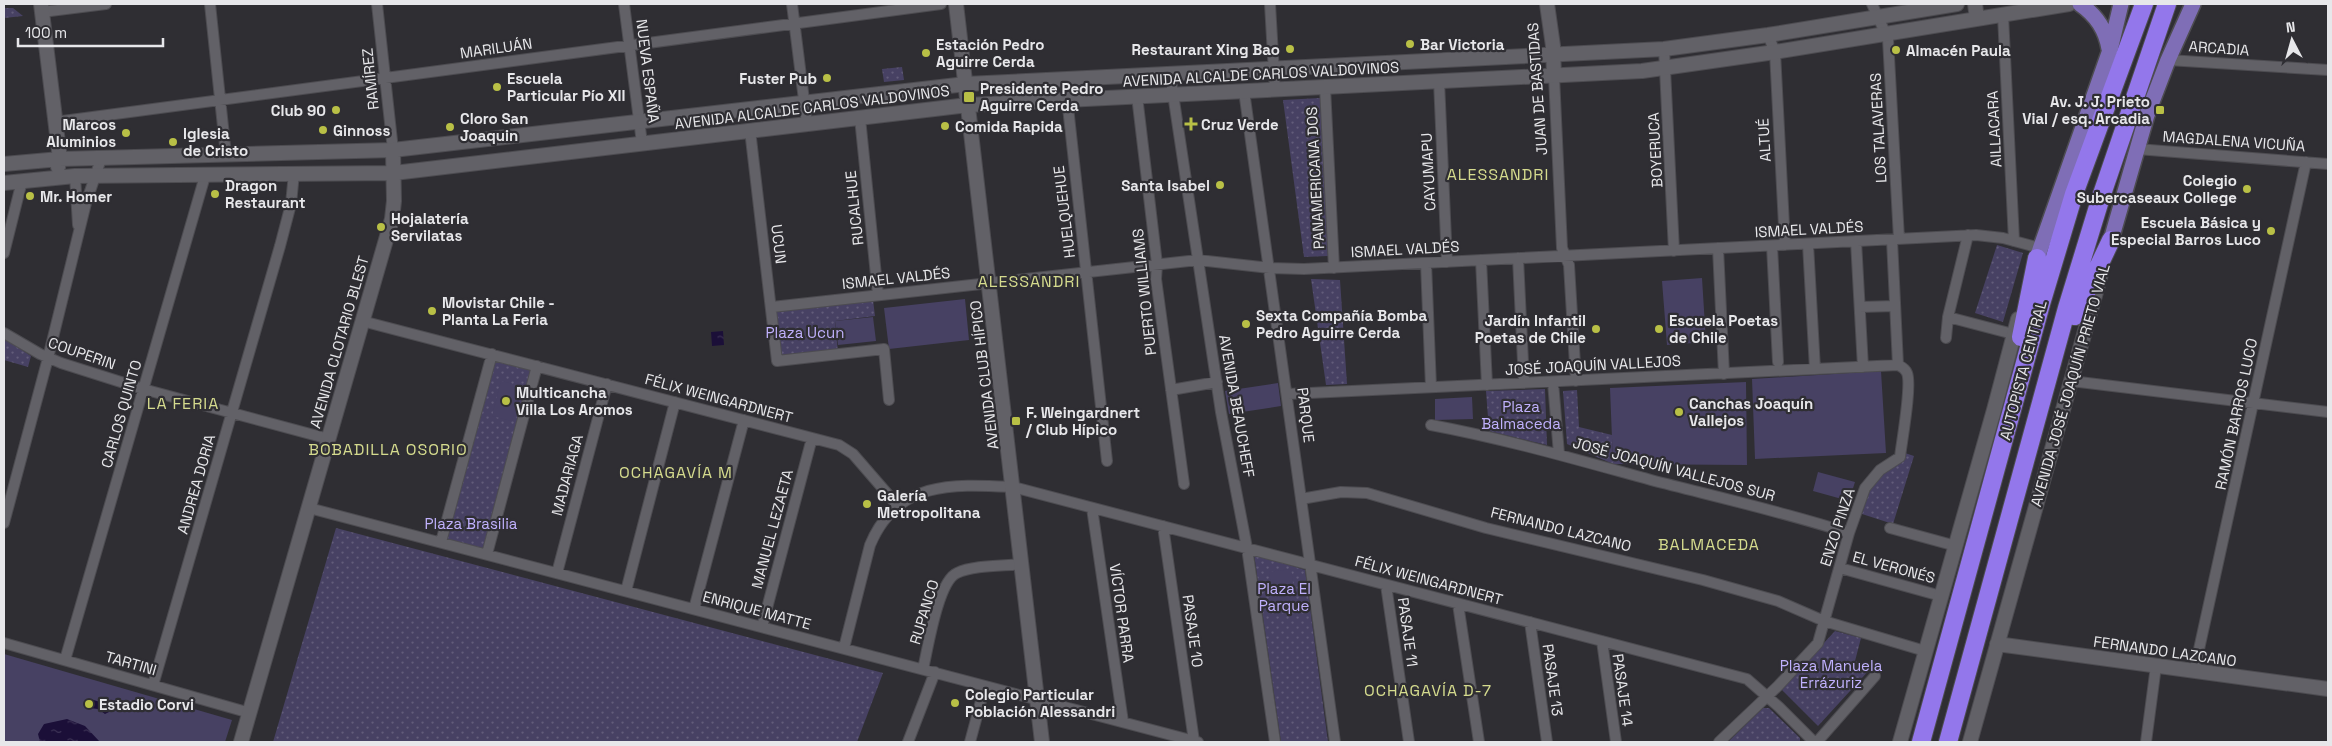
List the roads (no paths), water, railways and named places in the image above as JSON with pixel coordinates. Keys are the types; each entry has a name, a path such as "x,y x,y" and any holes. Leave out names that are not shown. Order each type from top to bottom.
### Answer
{"highway":[{"name":"AUTOPISTA CENTRAL","path":"1921,742 2074,194 2144,4"},
{"name":"AUTOPISTA CENTRAL","path":"1948,742 2045,386 2101,198 2167,4"},
{"path":"2045,386 2093,274 2111,240"},
{"path":"2004,441 2006,415 2038,253"}],"main road":[{"name":"AVENIDA CLUB HÍPICO","path":"956,4 1042,742"},
{"name":"JUAN DE BASTIDAS","path":"1546,4 1554,54 1554,76"},
{"name":"AVENIDA ALCALDE CARLOS VALDOVINOS","path":"4,164 60,159 226,154 311,154 393,150 966,84 1664,49 1768,35 1956,4"},
{"path":"1975,4 1977,19"},
{"name":"AVENIDA ALCALDE CARLOS VALDOVINOS","path":"4,183 75,176 394,173 431,167 968,105 1554,76 1665,68 2069,4"},
{"path":"2080,4 2098,21 2107,36 2110,50"},
{"path":"1900,742 2038,253 2110,50 2121,4"},
{"name":"AVENIDA JOSÉ JOAQUÍN PRIETO VIAL","path":"1970,742 2137,149 2168,60 2193,4"},
{"path":"41,8 60,159 56,177"},
{"path":"1460,60 1461,80"},
{"path":"1372,64 1372,85"},
{"path":"889,93 886,107 895,113"},
{"path":"867,117 879,112 880,106 874,95"},
{"path":"730,112 725,124 734,132"},
{"path":"710,114 718,125 712,135"},
{"path":"687,117 683,128 690,137"},
{"path":"668,119 675,129 671,140"},
{"path":"514,137 517,157"},
{"path":"429,146 431,167"},
{"name":"AVENIDA CLOTARIO BLEST","path":"241,742 392,219 393,150"},
{"path":"226,154 228,175"},
{"path":"310,174 311,154"},
{"path":"144,157 144,175"},
{"name":"FERNANDO LAZCANO","path":"1997,644 2328,689"}],"street":[{"path":"41,8 106,4"},
{"path":"210,4 226,154"},
{"name":"RAMÍREZ","path":"377,4 393,150"},
{"name":"NUEVA ESPAÑA","path":"624,4 642,143"},
{"path":"792,4 807,124"},
{"name":"MARILUÁN","path":"55,122 941,4"},
{"path":"1270,4 1275,90"},
{"name":"LOS TALAVERAS","path":"1872,4 1888,44 1896,239 1895,306 1901,366"},
{"name":"AILLACARA","path":"2003,15 2014,241"},
{"name":"ALTUÉ","path":"1768,35 1775,52 1785,245"},
{"name":"BOYERUCA","path":"1664,49 1674,250"},
{"name":"ARCADIA","path":"2168,60 2328,70"},
{"name":"AVENIDA BEAUCHEFF","path":"1170,74 1217,382 1248,548 1275,742"},
{"name":"JUAN DE BASTIDAS","path":"1554,76 1562,248 1569,265 1576,381"},
{"name":"HUELQUEHUE","path":"1065,80 1107,461"},
{"name":"CAYUMAPU","path":"1439,81 1447,262"},
{"name":"PANAMERICANA DOS","path":"1325,87 1334,268"},
{"name":"PARQUE","path":"1244,91 1288,394 1309,565 1336,742"},
{"name":"PUERTO WILLIAMS","path":"1137,96 1157,264 1156,279 1184,484"},
{"name":"RUCALHUE","path":"867,117 878,295"},
{"name":"UCUN","path":"750,130 777,362 884,349 889,400"},
{"name":"MAGDALENA VICUÑA","path":"2137,149 2328,164"},
{"path":"4,523 6,508 48,358 79,233 101,159"},
{"name":"RAMÓN BARROS LUCO","path":"2194,672 2306,162"},
{"name":"ANDREA DORIA","path":"154,685 291,204 294,174"},
{"path":"75,176 79,233"},
{"name":"CARLOS QUINTO","path":"65,660 205,176"},
{"path":"4,252 22,181"},
{"path":"1946,338 1948,318 1968,236"},
{"name":"ISMAEL VALDÉS","path":"772,307 1198,260 1270,268 1334,268 1968,236 1991,236 2014,241 2038,253"},
{"path":"1856,241 1863,367"},
{"path":"1808,244 1815,369"},
{"path":"1772,246 1778,362"},
{"path":"1718,248 1724,374"},
{"path":"1518,258 1524,383"},
{"path":"1481,260 1487,385"},
{"path":"1426,263 1431,388"},
{"path":"1860,307 1895,306"},
{"path":"1948,318 2014,334"},
{"name":"FÉLIX WEINGARDNERT","path":"362,321 812,438 849,450 898,506"},
{"name":"COUPERIN","path":"4,333 48,358 143,389 329,439"},
{"path":"441,542 492,354"},
{"path":"487,554 537,366"},
{"name":"JOSÉ JOAQUÍN VALLEJOS","path":"1288,394 1901,366"},
{"name":"ENZO PINZA","path":"1719,742 1768,696 1818,642 1849,533 1871,479 1900,457 1908,387 1908,374 1901,366"},
{"path":"2071,381 2328,412"},
{"path":"1171,390 1217,382"},
{"path":"1553,382 1559,454"},
{"name":"MADARIAGA","path":"557,573 606,384"},
{"path":"626,591 675,402"},
{"path":"694,609 744,420"},
{"name":"JOSÉ JOAQUÍN VALLEJOS SUR","path":"1430,426 1478,434 1559,454 1805,519 1849,533"},
{"name":"MANUEL LEZAETA","path":"762,627 812,438"},
{"name":"FÉLIX WEINGARDNERT","path":"844,648 873,539 886,518 898,506 919,493 948,486 1013,487 1747,679 1768,696 1815,742"},
{"name":"FERNANDO LAZCANO","path":"1301,499 1341,492 1367,493 1778,601 1824,621 1925,651"},
{"name":"ENRIQUE MATTE","path":"309,508 1196,742"},
{"name":"VÍCTOR PARRA","path":"1092,508 1123,722"},
{"name":"PASAJE 10","path":"1162,526 1196,742"},
{"path":"1890,528 1956,546"},
{"name":"RUPANCO","path":"923,669 942,591 948,579 961,571 1022,564"},
{"name":"EL VERONÉS","path":"1840,568 1941,596"},
{"name":"PASAJE 11","path":"1386,585 1409,742"},
{"path":"1458,604 1479,742"},
{"name":"PASAJE 13","path":"1530,622 1547,742"},
{"name":"PASAJE 14","path":"1602,641 1616,742"},
{"name":"TARTINI","path":"4,642 250,713"},
{"path":"2146,742 2156,666"},
{"path":"908,742 935,672"},
{"path":"1815,742 1875,676"},
{"path":"970,742 985,686"}],"water":[{"path":"723,331 724,345 712,346 711,332"},
{"path":"90,699 104,703 109,712 105,714 98,709 89,708 87,704"},
{"path":"67,719 85,726 100,742 40,742 38,734 44,724"}],"place":[{"name":"Bar Victoria","path":"1410,44"},
{"name":"Restaurant Xing Bao","path":"1290,49"},
{"name":"Almacén Paula","path":"1896,50"},
{"name":"Estación Pedro Aguirre Cerda","path":"926,53"},
{"name":"Fuster Pub","path":"827,78"},
{"name":"Escuela Particular Pío XII","path":"497,87"},
{"name":"Presidente Pedro Aguirre Cerda","path":"969,97"},
{"name":"Club 90","path":"336,110"},
{"name":"Av. J. J. Prieto Vial / esq. Arcadia","path":"2160,110"},
{"name":"Cruz Verde","path":"1191,124"},
{"name":"Comida Rapida","path":"945,126"},
{"name":"Cloro San Joaquin","path":"450,127"},
{"name":"Ginnoss","path":"323,130"},
{"name":"Marcos Aluminios","path":"126,133"},
{"name":"Iglesia de Cristo","path":"173,142"},
{"name":"Santa Isabel","path":"1220,185"},
{"name":"Colegio Subercaseaux College","path":"2247,189"},
{"name":"Dragon Restaurant","path":"215,194"},
{"name":"Mr. Homer","path":"30,196"},
{"name":"Hojalatería Servilatas","path":"381,227"},
{"name":"Escuela Básica y Especial Barros Luco","path":"2271,231"},
{"name":"Movistar Chile - Planta La Feria","path":"432,311"},
{"name":"Sexta Compañía Bomba Pedro Aguirre Cerda","path":"1246,324"},
{"name":"Jardín Infantil Poetas de Chile","path":"1596,329"},
{"name":"Escuela Poetas de Chile","path":"1659,329"},
{"name":"Multicancha Villa Los Aromos","path":"506,401"},
{"name":"Canchas Joaquín Vallejos","path":"1679,412"},
{"name":"F. Weingardnert / Club Hípico","path":"1016,421"},
{"name":"Galería Metropolitana","path":"867,504"},
{"name":"Colegio Particular Población Alessandri","path":"955,703"},
{"name":"Estadio Corvi","path":"89,704"}],"district":[{"name":"ALESSANDRI","path":"1498,174"},
{"name":"ALESSANDRI","path":"1029,281"},
{"name":"LA FERIA","path":"183,403"},
{"name":"BOBADILLA OSORIO","path":"388,449"},
{"name":"OCHAGAVÍA M","path":"676,472"},
{"name":"BALMACEDA","path":"1709,544"},
{"name":"OCHAGAVÍA D-7","path":"1428,690"}],"park label":[{"name":"Plaza Ucun","path":"805,332"},
{"name":"Plaza Balmaceda","path":"1521,414"},
{"name":"Plaza Brasilia","path":"471,523"},
{"name":"Plaza El Parque","path":"1284,596"},
{"name":"Plaza Manuela Errázuriz","path":"1831,674"}]}
